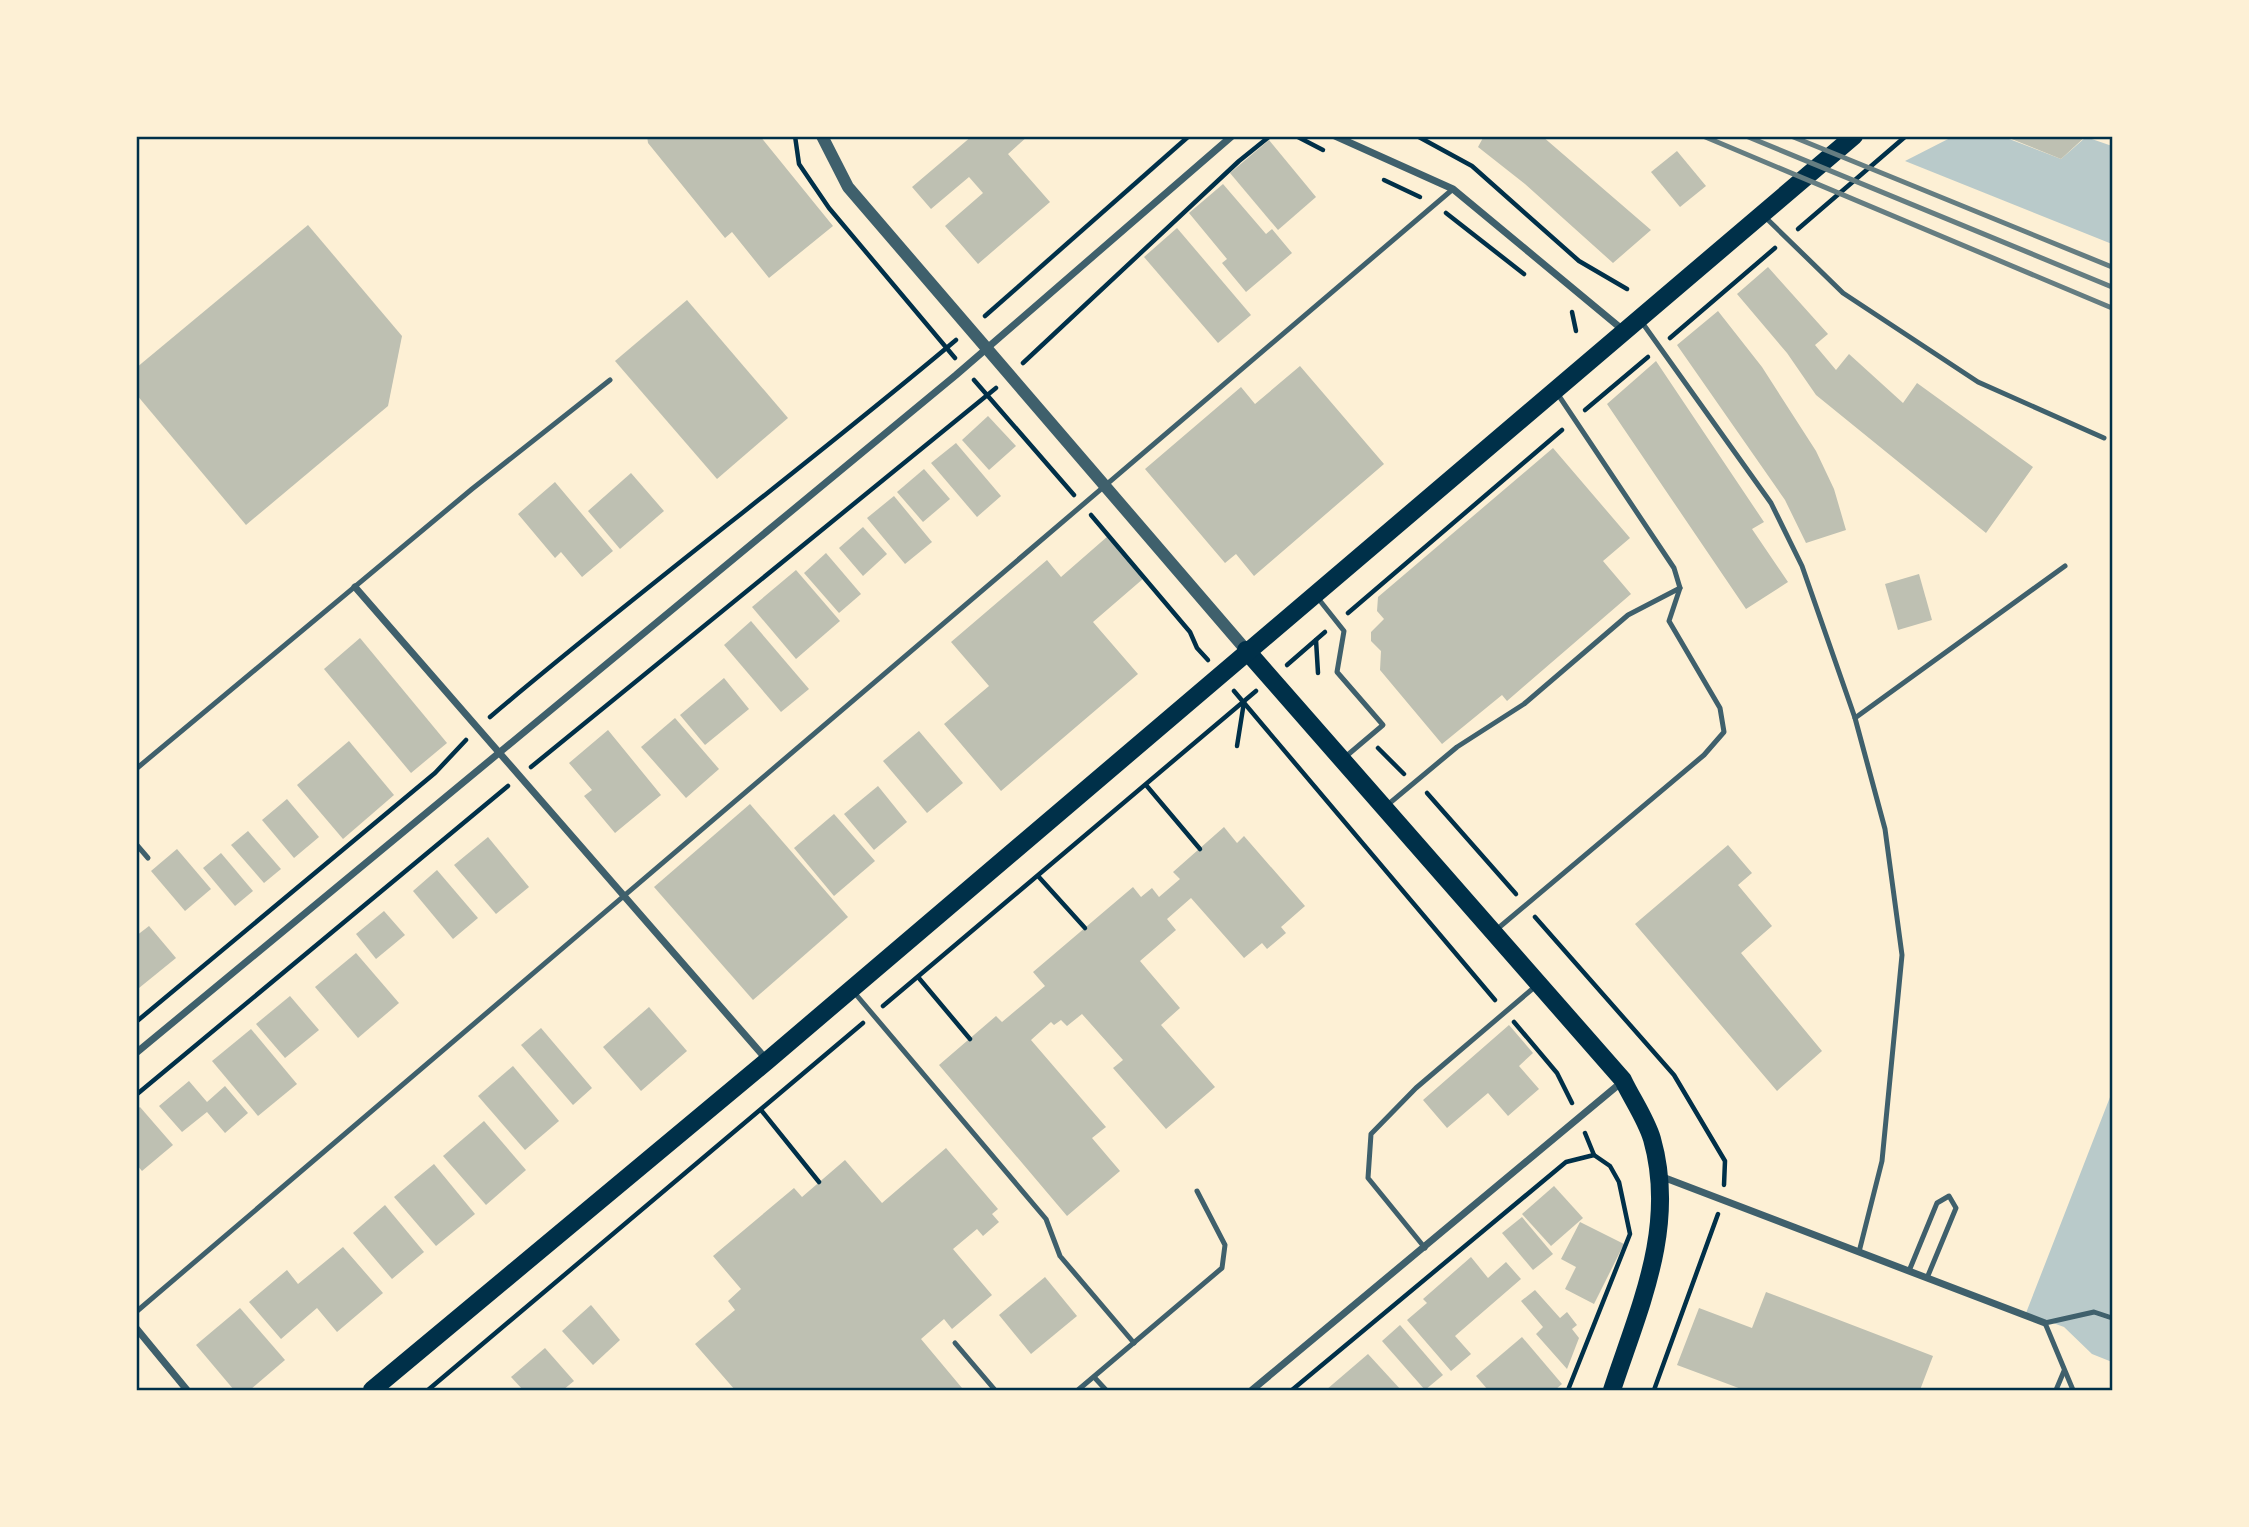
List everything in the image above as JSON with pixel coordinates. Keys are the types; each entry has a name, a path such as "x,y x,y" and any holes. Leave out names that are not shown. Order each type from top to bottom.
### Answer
{"main road":[{"path":"372,1391 851,989 1246,650 1854,136"},
{"path":"1246,650 1623,1080 1651,1137 1659,1176 1661,1217 1655,1259 1612,1391"}],"street":[{"path":"822,136 848,187 1246,650"},
{"path":"136,1053 987,349 1232,136"},
{"path":"1335,136 1453,189 1623,330"},
{"path":"355,587 518,778 767,1060"},
{"path":"1252,1391 1623,1080"},
{"path":"1659,1176 2045,1323"},
{"path":"136,1328 187,1391"}],"lane":[{"path":"136,1312 1453,189"},
{"path":"1762,214 1843,293 1978,382 2104,438"},
{"path":"1639,317 1771,503 1802,566 1855,718 1885,829 1902,955 1882,1161 1859,1252"},
{"path":"136,769 472,489 610,380"},
{"path":"1493,932 1704,755 1724,732 1720,708 1669,621 1680,588 1674,568 1554,389"},
{"path":"1855,718 2065,566"},
{"path":"1384,808 1457,747 1524,704 1628,615 1680,588"},
{"path":"1314,593 1344,631 1336,672 1383,725 1342,760"},
{"path":"136,844 148,858"},
{"path":"1425,1248 1368,1178 1371,1134 1416,1088 1539,984"},
{"path":"851,989 1046,1219 1060,1256 1134,1343"},
{"path":"1079,1391 1222,1268 1225,1245 1197,1191"},
{"path":"1909,1271 1937,1203 1949,1196 1956,1208 1927,1278"},
{"path":"2073,1391 2045,1323 2094,1312 2112,1318"},
{"path":"955,1343 995,1391"},
{"path":"2056,1391 2064,1371"},
{"path":"1094,1377 1106,1391"}],"path":[{"path":"795,136 799,164 829,208 1084,506 1190,632 1197,648 1557,1073 1594,1155 1610,1166 1619,1182 1630,1234 1568,1391"},
{"path":"136,1022 435,773 476,729 561,657 857,425 1189,136"},
{"path":"136,1095 518,778 1011,376 1057,330 1270,136"},
{"path":"1296,136 1331,153"},
{"path":"1417,136 1472,166 1579,261 1627,289"},
{"path":"428,1391 1244,702 1906,136"},
{"path":"1377,176 1435,205 1529,277"},
{"path":"1565,305 1572,311 1576,331"},
{"path":"1237,746 1244,702"},
{"path":"1146,785 1200,849"},
{"path":"1038,876 1085,928"},
{"path":"918,977 970,1039"},
{"path":"761,1110 819,1182"},
{"path":"1292,1391 1566,1162 1594,1155"}],"shaded area":[{"path":"1952,137 2004,137 2061,159 2086,137 2112,146 2112,244 1905,161"},
{"path":"2112,1092 2112,1362 2092,1354 2064,1327 2026,1313"}],"building":[{"path":"647,136 760,136 833,226 769,278 732,232 725,238 648,143"},
{"path":"972,136 1028,136 1008,154 1050,202 978,264 945,226 983,193 969,177 931,209 912,187"},
{"path":"1484,136 1542,136 1651,230 1613,263 1525,184 1478,147"},
{"path":"2004,136 2086,136 2061,159"},
{"path":"1269,140 1316,197 1278,230 1230,173"},
{"path":"1677,151 1706,186 1680,207 1651,172"},
{"path":"1223,184 1266,234 1272,229 1292,253 1246,292 1222,263 1227,259 1189,213"},
{"path":"308,225 402,336 388,406 246,525 136,394 136,368"},
{"path":"1177,228 1251,315 1218,343 1144,257"},
{"path":"1768,267 1828,334 1815,345 1836,370 1849,354 1903,403 1917,383 2033,467 1986,533 1816,395 1787,353 1737,294"},
{"path":"687,300 788,418 717,479 615,361"},
{"path":"1718,311 1762,367 1816,451 1834,489 1846,530 1806,543 1785,500 1677,345"},
{"path":"1656,361 1764,522 1752,529 1788,582 1746,609 1607,404"},
{"path":"1300,366 1384,464 1254,576 1236,554 1225,563 1145,469 1241,387 1255,404"},
{"path":"988,416 1016,446 989,470 962,440"},
{"path":"956,443 1001,496 977,517 931,463"},
{"path":"1553,448 1630,538 1603,561 1631,594 1507,701 1502,695 1442,744 1380,670 1381,651 1371,641 1371,632 1384,619 1377,611 1378,597"},
{"path":"924,469 950,499 923,522 897,492"},
{"path":"631,473 664,511 620,549 588,511"},
{"path":"555,482 613,551 582,577 561,552 555,558 518,514"},
{"path":"894,496 932,542 905,564 867,518"},
{"path":"863,527 887,554 863,576 839,548"},
{"path":"1108,536 1144,578 1093,622 1138,674 1001,791 944,724 989,686 951,642 1047,560 1061,577"},
{"path":"826,553 861,594 839,613 804,573"},
{"path":"796,570 840,621 796,659 752,607"},
{"path":"1919,574 1932,620 1898,630 1885,584"},
{"path":"751,621 809,689 781,712 724,645"},
{"path":"360,638 447,743 411,773 324,669"},
{"path":"724,678 749,709 705,745 680,715"},
{"path":"675,718 719,769 686,798 641,747"},
{"path":"608,730 661,795 615,833 584,796 592,790 569,763"},
{"path":"919,731 963,783 927,813 883,761"},
{"path":"349,741 394,795 343,839 297,785"},
{"path":"878,786 907,822 874,850 844,814"},
{"path":"287,799 319,837 294,858 262,820"},
{"path":"750,804 848,917 753,1000 654,887"},
{"path":"834,814 875,861 834,896 794,848"},
{"path":"1224,827 1237,843 1244,836 1305,906 1281,927 1286,933 1267,949 1262,943 1244,958 1191,898 1167,919 1176,930 1140,961 1180,1008 1161,1025 1215,1087 1166,1129 1113,1068 1123,1060 1082,1014 1067,1026 1061,1020 1054,1025 1051,1022 1031,1040 1106,1127 1092,1138 1120,1171 1067,1216 939,1065 996,1016 1002,1022 1045,986 1033,972 1133,887 1141,897 1152,888 1159,897 1180,879 1173,872"},
{"path":"248,831 281,869 264,883 231,845"},
{"path":"488,837 529,887 496,914 454,865"},
{"path":"1728,845 1752,873 1738,885 1772,926 1741,953 1822,1051 1777,1091 1635,924"},
{"path":"177,849 211,889 185,911 151,871"},
{"path":"221,853 253,891 235,906 203,868"},
{"path":"437,870 478,918 453,939 413,891"},
{"path":"384,911 405,935 376,959 356,934"},
{"path":"149,926 176,958 139,988 136,984 136,936"},
{"path":"356,953 399,1003 358,1038 315,987"},
{"path":"290,996 319,1030 285,1058 256,1024"},
{"path":"649,1007 687,1051 641,1091 603,1047"},
{"path":"1509,1025 1533,1053 1519,1066 1539,1089 1508,1116 1488,1093 1447,1128 1423,1100"},
{"path":"541,1028 592,1088 573,1105 521,1045"},
{"path":"251,1029 297,1084 258,1116 212,1061"},
{"path":"513,1066 559,1121 525,1150 478,1096"},
{"path":"189,1081 207,1102 225,1086 248,1113 225,1133 207,1112 182,1132 159,1106"},
{"path":"140,1107 173,1145 142,1171 136,1164 136,1110"},
{"path":"484,1121 526,1170 486,1205 443,1156"},
{"path":"946,1148 998,1209 992,1214 999,1222 983,1236 977,1229 953,1249 992,1295 952,1329 944,1319 921,1339 962,1388 735,1390 695,1344 735,1310 728,1301 741,1289 713,1256 794,1188 802,1197 845,1160 882,1203"},
{"path":"434,1164 475,1214 436,1246 394,1197"},
{"path":"1554,1186 1583,1218 1551,1246 1522,1214"},
{"path":"385,1205 424,1252 392,1279 353,1233"},
{"path":"1522,1217 1553,1254 1533,1270 1502,1233"},
{"path":"1580,1222 1624,1244 1594,1304 1565,1289 1576,1267 1561,1259"},
{"path":"343,1247 383,1293 337,1332 317,1308 281,1339 249,1302 287,1270 298,1284"},
{"path":"1471,1257 1488,1278 1506,1262 1521,1279 1455,1336 1471,1354 1451,1371 1407,1320 1427,1303 1423,1299"},
{"path":"1045,1277 1077,1316 1031,1354 999,1315"},
{"path":"1535,1290 1560,1318 1567,1312 1577,1325 1572,1329 1579,1338 1567,1369 1536,1334 1543,1327 1521,1301"},
{"path":"1766,1292 1933,1356 1920,1390 1744,1390 1677,1365 1699,1308 1752,1328"},
{"path":"591,1305 620,1340 593,1365 562,1331"},
{"path":"240,1308 285,1360 250,1390 234,1390 196,1345"},
{"path":"1400,1325 1443,1375 1425,1390 1382,1341"},
{"path":"1522,1337 1562,1384 1555,1390 1488,1390 1476,1376"},
{"path":"545,1348 574,1381 563,1390 523,1390 511,1377"},
{"path":"1368,1354 1401,1390 1326,1390"}],"railway":[{"path":"1703,136 2112,308"},
{"path":"1746,136 2112,287"},
{"path":"1791,136 2112,267"}]}
